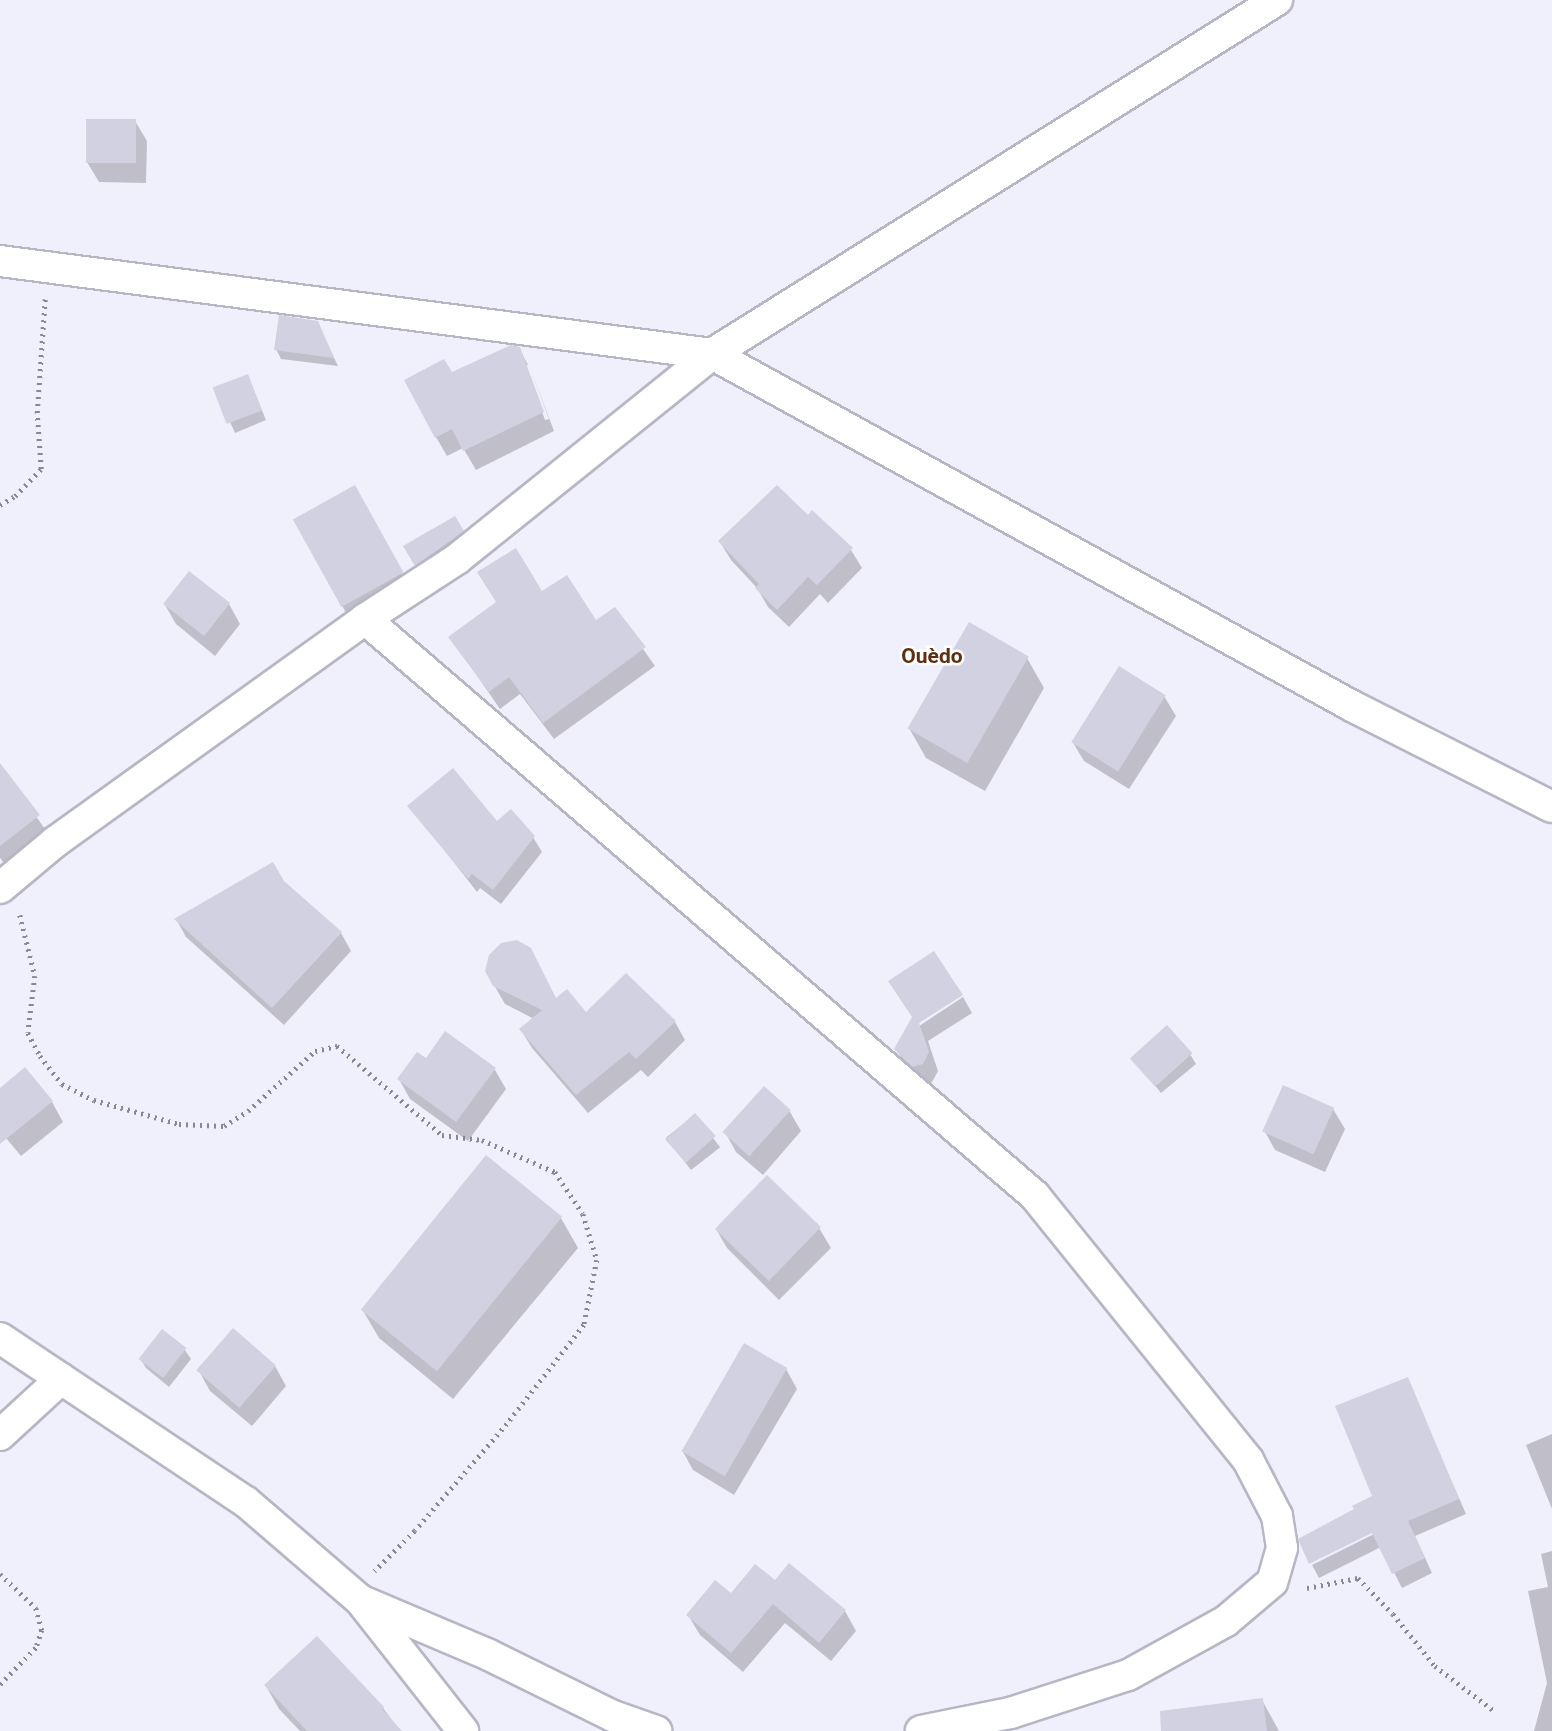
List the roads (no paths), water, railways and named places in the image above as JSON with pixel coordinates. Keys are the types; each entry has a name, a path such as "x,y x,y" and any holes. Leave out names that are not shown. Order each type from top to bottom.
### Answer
{"street":[{"path":"6,883 55,842 365,619 457,559 712,354 1277,0"},
{"path":"0,261 712,354 1352,706 1552,807"},
{"path":"365,619 1035,1196 1248,1460 1277,1516 1282,1548 1272,1582 1226,1621 1128,1675 1010,1713 921,1731"},
{"path":"0,1338 246,1502 356,1597 463,1731"},
{"path":"0,1435 61,1379"},
{"path":"356,1597 489,1654 613,1716 656,1731"}],"district":[{"name":"Ouèdo","path":"932,656"}]}
